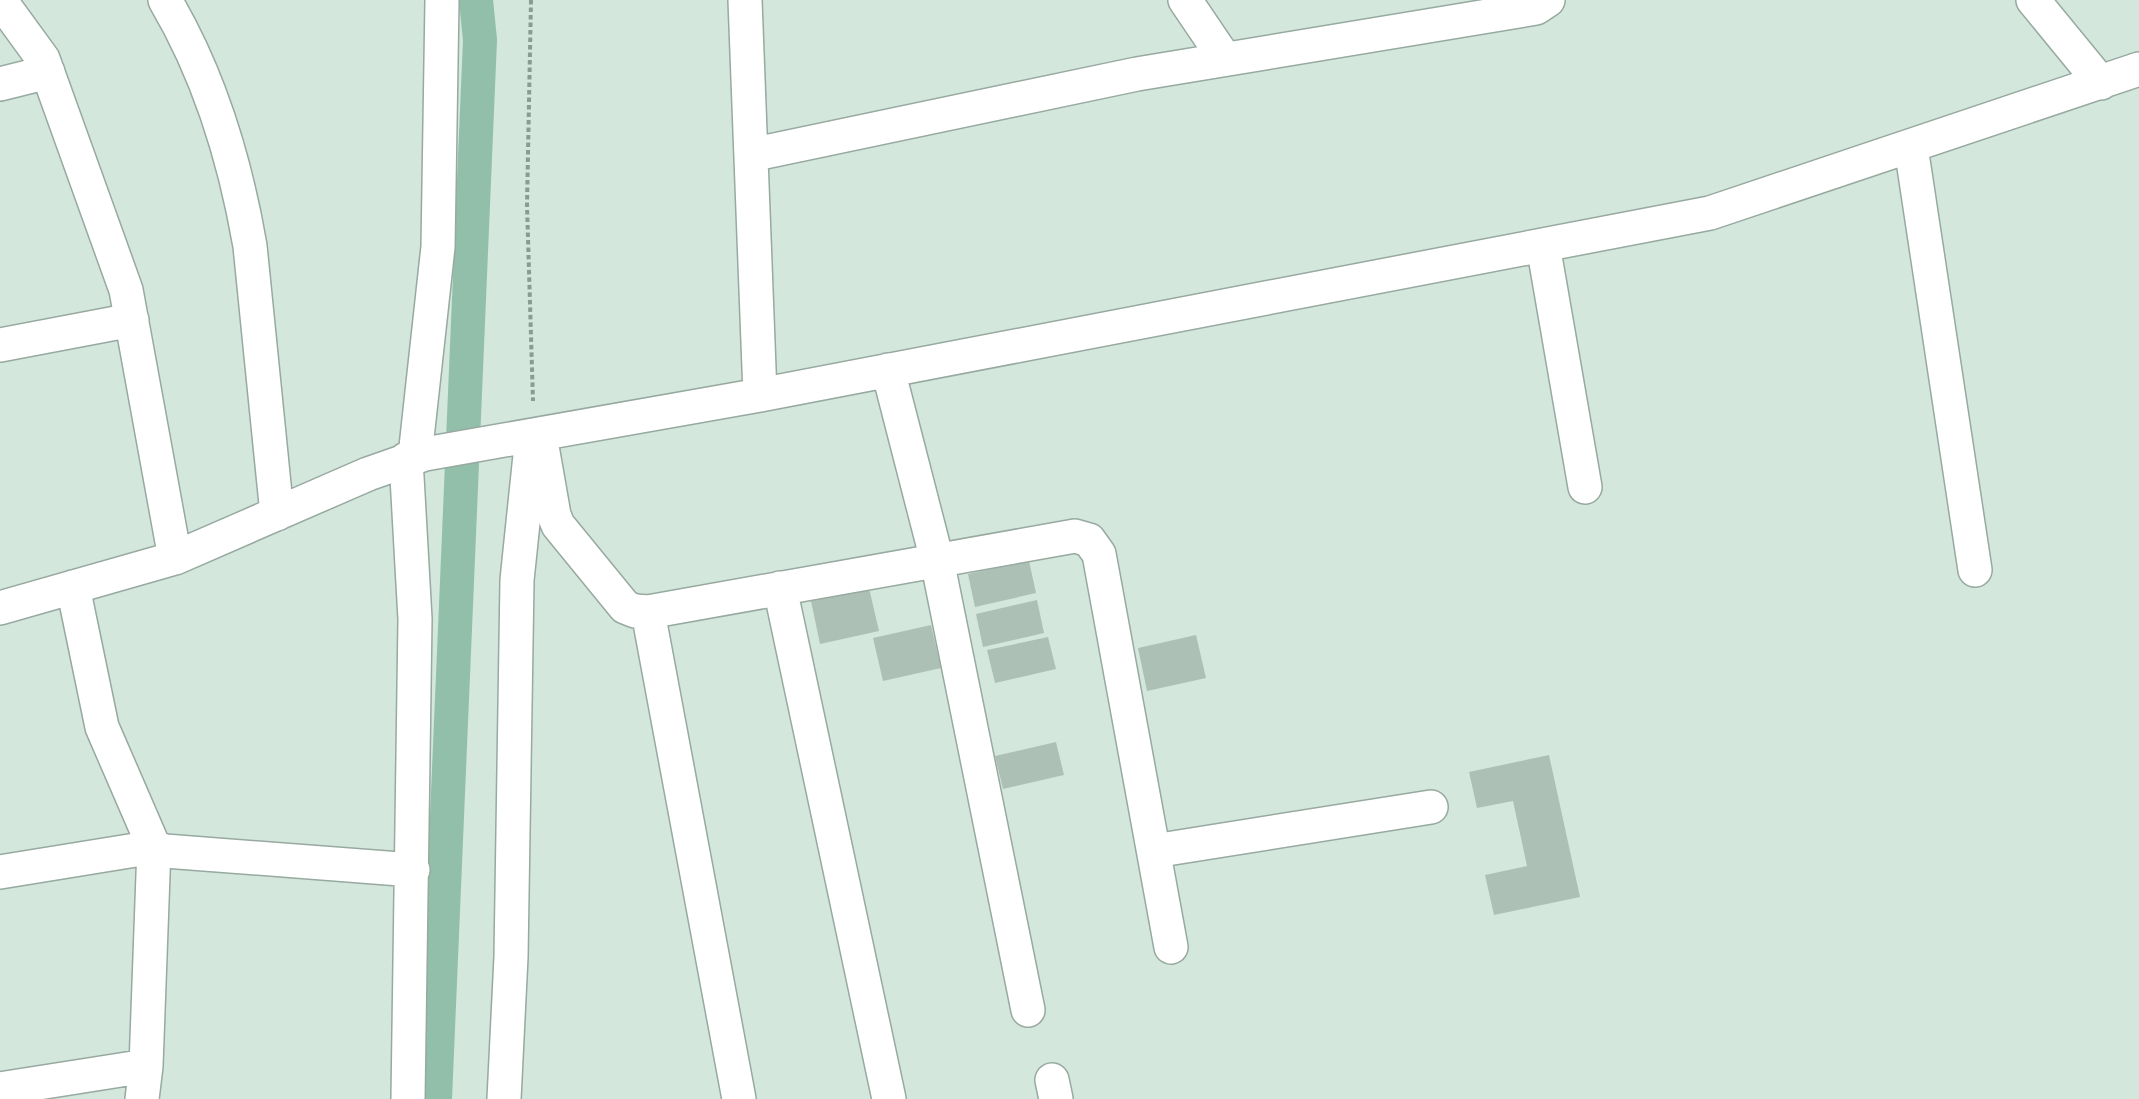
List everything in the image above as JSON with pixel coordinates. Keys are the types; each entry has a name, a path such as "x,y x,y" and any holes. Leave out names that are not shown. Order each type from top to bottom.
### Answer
{"street":[{"path":"0,0 43,59 126,290 175,558"},
{"path":"165,0 184,32 212,93 243,205 250,246 277,514"},
{"path":"408,1099 413,870 415,456 438,247 442,0"},
{"path":"745,0 760,395"},
{"path":"1185,0 1225,59"},
{"path":"751,155 1137,74 1536,8 1548,0"},
{"path":"2033,0 2101,83"},
{"path":"0,608 175,558 415,456 760,395 1710,213 2139,69"},
{"path":"0,84 48,72"},
{"path":"1911,147 1975,570"},
{"path":"1543,245 1586,487"},
{"path":"0,345 132,320"},
{"path":"888,370 938,560 1028,1010"},
{"path":"533,435 558,525 625,607 635,611 648,612 1075,536 1089,540 1100,554 1171,947"},
{"path":"504,1099 511,957 517,580 533,435"},
{"path":"73,587 102,727 148,838 154,847 146,1066 142,1099"},
{"path":"780,588 889,1099"},
{"path":"648,612 739,1099"},
{"path":"1154,851 1431,807"},
{"path":"0,872 154,847 165,851 413,870"},
{"path":"0,1089 146,1066"}],"path":[{"path":"531,0 527,205 533,435"}],"building":[{"path":"1029,561 1036,593 975,607 968,574"},
{"path":"869,588 879,631 820,644 811,601"},
{"path":"1037,600 1044,633 983,647 976,614"},
{"path":"931,625 941,668 883,681 873,638"},
{"path":"1196,635 1206,678 1147,691 1138,648"},
{"path":"1048,637 1056,669 995,683 987,650"},
{"path":"1056,742 1064,775 1003,789 995,756"},
{"path":"1549,755 1580,897 1494,915 1485,875 1527,866 1513,801 1477,808 1469,772"}],"waterway":[{"path":"435,1099 480,40 476,0"}]}
